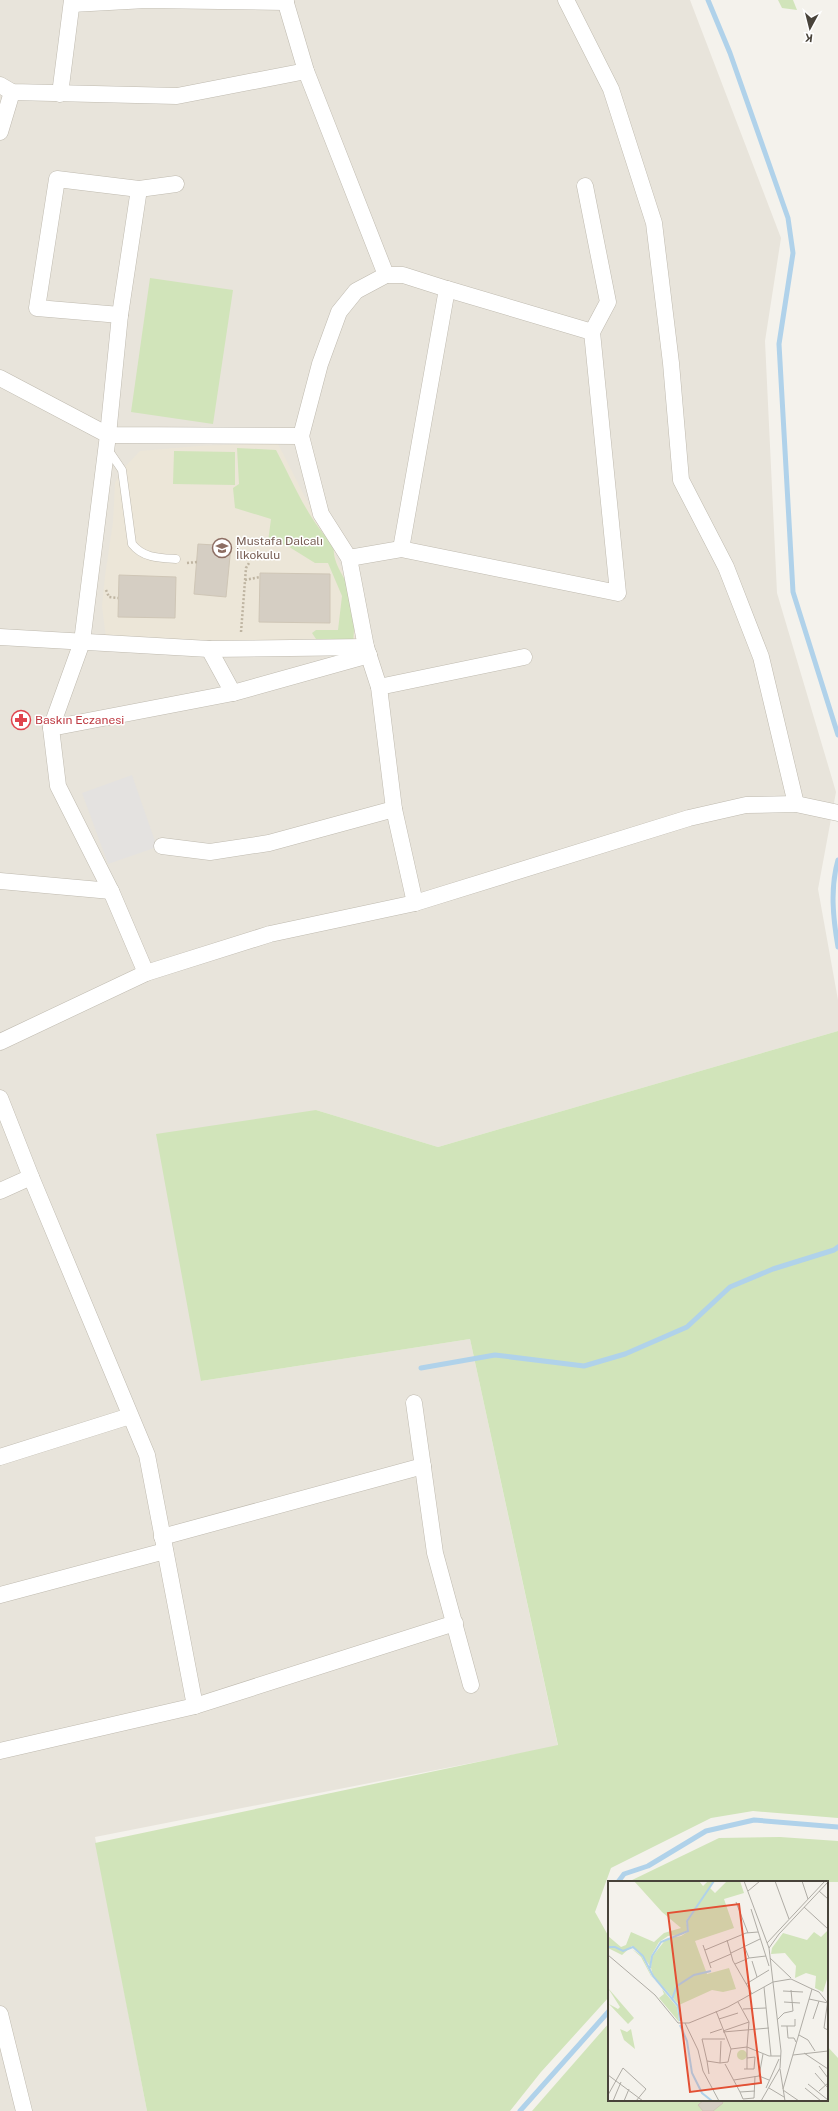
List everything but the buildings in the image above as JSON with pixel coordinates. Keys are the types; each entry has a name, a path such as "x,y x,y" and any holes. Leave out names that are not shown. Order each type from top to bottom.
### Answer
{"street":[{"path":"60,94 72,2 146,0 286,1 306,71 386,275"},
{"path":"566,0 611,89 654,223 671,363 681,480 726,566 760,657 796,804"},
{"path":"0,132 6,88 60,94 177,96 306,71"},
{"path":"120,315 37,308 57,179 139,189 176,184"},
{"path":"349,558 401,549 618,593 592,332 608,302 584,186"},
{"path":"139,189 120,315 107,441 82,642 51,728 58,786 111,891 146,973"},
{"path":"415,903 394,809 379,688 368,651 349,558 321,514 301,436 320,364 339,312 356,291 386,275 403,274 448,290 592,332"},
{"path":"401,549 448,290"},
{"path":"0,378 107,441 301,436"},
{"path":"0,637 209,649 242,648 368,651"},
{"path":"209,649 233,693"},
{"path":"51,728 233,693 368,651"},
{"path":"379,688 524,657"},
{"path":"0,1042 146,973 270,934 415,903 689,818 746,804 796,804 838,813"},
{"path":"162,846 210,852 269,842 394,809"},
{"path":"0,881 111,891"},
{"path":"0,1098 31,1177 147,1455 195,1706"},
{"path":"0,1191 31,1177"},
{"path":"414,1404 435,1552 472,1685"},
{"path":"0,1457 130,1416"},
{"path":"0,1595 163,1544 423,1466"},
{"path":"0,1751 195,1706 455,1623"},
{"path":"0,2014 24,2111"}],"lane":[{"path":"107,441 122,470 132,544 137,551 145,555 176,559"}],"path":[{"path":"242,648 245,580 246,568 249,563"},
{"path":"245,580 260,577"},
{"path":"107,582 106,589 109,597 118,598"}],"shaded area":[{"path":"0,0 690,0 781,238 765,341 777,593 836,792 818,889 838,1000 838,1031 438,1147 316,1110 201,1381 470,1339 558,1746 95,1837 147,2111 0,2111"},
{"name":"Mustafa Dalcalı İlkokulu","path":"278,444 307,501 317,518 336,543 335,554 349,586 357,635 356,643 106,638 102,606 113,522 115,483 122,470 140,451 198,446"},
{"path":"132,775 157,847 108,864 82,793"}],"green space":[{"path":"778,0 793,0 797,10 782,8"},
{"path":"150,278 233,290 213,424 131,412"},
{"path":"237,448 276,450 309,513 325,536 334,544 335,559 355,601 353,643 316,639 312,633 316,630 338,630 342,596 328,563 315,563 286,545 268,542 271,519 235,508 233,488 239,484"},
{"path":"174,451 235,452 235,485 173,484"},
{"path":"838,1031 838,1818 753,1811 711,1818 611,1868 595,1912 608,1935 608,1998 541,2072 510,2111 147,2111 95,1843 558,1745 470,1339 201,1381 156,1134 316,1110 438,1147"},
{"path":"780,1837 838,1841 838,1882 630,1881 719,1838"},
{"path":"608,2024 608,2101 828,2101 828,2047 838,2058 838,2111 532,2111"}],"waterway":[{"path":"708,0 730,53 788,218 793,253 779,344 793,592 838,735"},
{"path":"838,860 835,871 833,892 838,947"},
{"path":"421,1368 495,1355 584,1366 625,1354 687,1327 730,1287 773,1269 834,1250 838,1247"},
{"path":"619,1881 624,1874 648,1866 706,1831 754,1820 838,1827"},
{"path":"520,2111 608,2012"}],"place":[{"name":"Mustafa Dalcalı İlkokulu","path":"222,548"},
{"name":"Baskın Eczanesi","path":"21,720"}]}
